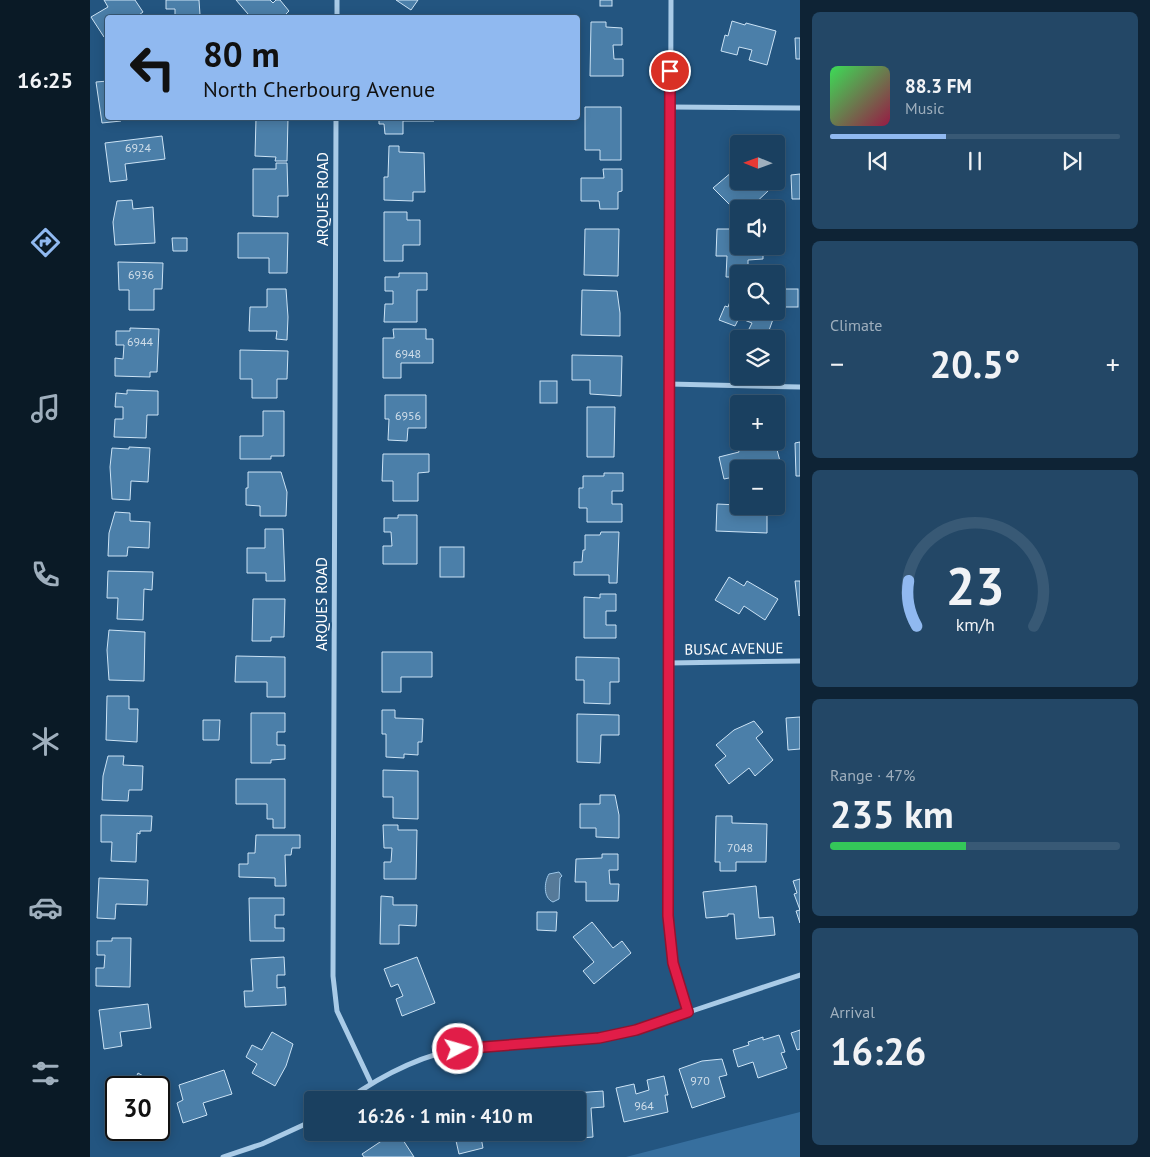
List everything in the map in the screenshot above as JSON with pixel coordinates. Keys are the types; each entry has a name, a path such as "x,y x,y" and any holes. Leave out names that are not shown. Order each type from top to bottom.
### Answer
{"street":[{"path":"337,0 337,15"},
{"path":"670,0 668,924 673,963 688,1012"},
{"path":"670,107 800,108"},
{"name":"ARQUES ROAD","path":"336,120 333,976 337,1010 370,1083"},
{"path":"669,384 800,387"},
{"name":"BUSAC AVENUE","path":"669,663 800,661"},
{"path":"359,1091 370,1083 422,1059 446,1051 469,1047 555,1043 599,1038 636,1030 800,975"},
{"path":"223,1157 262,1144 304,1125"}],"shaded area":[{"path":"559,872 562,876 560,878 559,899 553,902 547,897 545,890 546,881 549,874"},
{"path":"800,1112 800,1157 626,1157"}],"building":[{"path":"104,0 135,0 143,12 139,15 105,15 104,37 91,17 108,7"},
{"path":"166,0 199,0 200,15 175,15 175,9 166,9"},
{"path":"236,0 270,0 273,3 276,0 280,0 289,11 285,15 247,15 248,14"},
{"path":"396,0 418,0 411,10"},
{"path":"600,0 612,0 612,6 600,6"},
{"path":"732,21 776,31 767,65 749,60 752,50 739,47 737,55 721,51 725,35 728,36"},
{"path":"591,22 606,22 606,27 622,28 622,45 613,45 614,59 623,59 623,76 590,76"},
{"path":"795,38 800,38 800,59 796,59"},
{"path":"105,81 105,120 121,121 102,123 96,82"},
{"path":"585,107 621,107 621,160 600,160 600,150 585,150"},
{"path":"256,120 288,120 287,161 275,161 276,157 255,156"},
{"path":"379,120 434,120 403,121 403,134 385,134 384,124 379,124"},
{"path":"162,136 165,159 125,164 127,180 110,182 105,143"},
{"path":"389,146 399,146 399,152 424,153 425,192 413,192 413,201 384,200 384,177 388,177"},
{"path":"276,163 287,163 288,196 278,196 278,217 253,216 253,169 276,169"},
{"path":"603,169 622,169 622,191 618,192 618,209 600,209 599,201 581,201 581,178 604,178"},
{"path":"730,174 730,190 768,191 758,200 730,200 730,205 713,188"},
{"path":"800,174 800,199 792,199 791,175"},
{"path":"132,200 133,209 153,207 155,243 115,245 113,222 117,201"},
{"path":"384,212 407,212 407,220 420,220 420,245 403,245 403,261 384,261"},
{"path":"585,229 619,229 618,276 584,275"},
{"path":"717,229 730,229 730,255 763,255 763,259 748,260 748,265 730,265 730,277 726,277 727,256 716,256"},
{"path":"238,233 288,233 287,273 269,273 269,258 238,258"},
{"path":"172,238 187,238 187,251 173,251"},
{"path":"118,262 163,263 162,289 154,289 154,310 129,310 129,290 119,290"},
{"path":"399,273 427,273 427,290 417,290 417,322 384,322 385,304 393,304 393,291 385,291 385,277 399,277"},
{"path":"267,289 286,289 287,340 276,339 277,331 249,331 250,307 267,307"},
{"path":"785,289 798,289 798,307 785,307"},
{"path":"582,290 617,291 620,313 620,336 581,335"},
{"path":"730,302 730,320 738,320 735,326 719,320 725,306 728,307"},
{"path":"744,320 773,320 769,330 748,330 752,323"},
{"path":"130,328 159,329 157,372 150,372 150,377 115,376 115,358 123,359 124,345 116,345 116,331 130,331"},
{"path":"393,329 426,329 426,339 433,339 433,363 401,363 401,378 383,378 383,338 394,338"},
{"path":"240,350 288,351 287,379 277,379 277,398 252,398 252,379 240,379"},
{"path":"572,355 622,356 621,396 590,394 590,380 572,380"},
{"path":"540,381 557,381 557,403 540,403"},
{"path":"127,390 158,391 158,415 147,415 146,438 114,437 115,419 123,419 123,407 115,407 116,393 127,394"},
{"path":"385,395 426,395 426,428 408,428 407,441 388,440 389,419 385,419"},
{"path":"587,407 615,407 614,457 587,457"},
{"path":"263,411 284,411 284,456 271,456 271,459 240,459 240,436 263,436"},
{"path":"800,442 800,476 796,476 795,443"},
{"path":"129,447 150,448 148,482 131,481 130,500 112,499 110,467 112,448 129,449"},
{"path":"739,450 777,450 780,460 730,460 730,478 724,479 719,457 739,452"},
{"path":"383,454 429,454 429,472 418,473 418,501 393,501 393,481 382,481"},
{"path":"248,472 281,472 287,492 286,516 260,516 260,506 246,505"},
{"path":"604,473 623,473 623,491 612,491 612,504 622,504 622,522 587,522 587,508 579,508 579,488 583,488 583,476 604,476"},
{"path":"717,504 730,505 730,515 767,515 767,533 716,531"},
{"path":"115,512 130,513 130,521 150,522 149,548 128,547 127,556 108,556 109,533"},
{"path":"398,515 417,515 417,564 383,564 383,546 392,546 391,532 384,532 384,518 398,518"},
{"path":"265,529 283,529 285,581 266,581 266,573 247,573 247,548 265,548"},
{"path":"601,532 619,532 617,583 609,583 609,575 574,575 574,562 582,562 583,550 585,550 585,535 600,535"},
{"path":"440,547 464,547 464,577 440,577"},
{"path":"108,571 153,572 152,590 144,589 143,620 117,619 118,598 107,598"},
{"path":"729,577 744,586 747,581 778,599 765,620 744,606 739,614 715,600"},
{"path":"795,581 800,581 799,616"},
{"path":"600,594 616,594 616,611 606,611 606,625 616,625 616,638 584,638 584,597 600,598"},
{"path":"253,599 285,599 284,637 271,637 271,641 252,641"},
{"path":"109,630 145,632 144,681 109,680 107,650"},
{"path":"382,652 432,652 432,677 401,677 401,692 382,692"},
{"path":"236,656 285,657 285,697 267,697 267,682 235,682"},
{"path":"576,657 619,658 619,682 610,682 610,704 584,703 584,680 576,680"},
{"path":"107,696 129,696 129,709 138,709 137,742 106,740"},
{"path":"382,710 395,710 395,718 423,719 422,742 418,742 418,755 404,754 404,758 386,757 386,734 382,734"},
{"path":"251,713 285,713 285,732 277,732 277,745 285,745 285,759 271,760 271,763 251,763"},
{"path":"577,714 619,715 619,735 601,735 600,763 577,762"},
{"path":"800,717 800,749 788,750 786,718"},
{"path":"203,720 220,720 219,740 203,740"},
{"path":"754,721 763,732 756,738 773,760 755,776 749,768 729,784 715,765 726,756 716,745 734,730"},
{"path":"108,756 124,756 123,765 143,766 142,790 129,790 128,801 102,800 103,776"},
{"path":"383,770 418,771 418,819 393,818 393,797 383,797"},
{"path":"236,779 285,779 285,828 273,828 273,819 267,819 267,804 236,804"},
{"path":"600,795 615,795 619,815 619,838 596,837 596,828 580,828 580,804 600,804"},
{"path":"101,815 152,816 151,831 140,831 140,834 137,833 136,862 111,861 112,842 101,842"},
{"path":"716,816 732,816 732,823 767,824 766,862 736,862 736,871 720,871 720,862 715,862"},
{"path":"383,825 398,825 398,830 417,830 416,879 384,879 384,862 391,862 392,848 384,848"},
{"path":"256,835 300,835 300,848 292,848 291,855 285,855 286,886 275,886 275,878 239,877 239,864 248,864 248,853 255,853"},
{"path":"602,854 618,854 618,870 609,870 610,884 619,884 618,901 586,901 586,882 575,882 576,859 602,858"},
{"path":"99,878 148,880 147,905 116,904 115,919 97,918"},
{"path":"800,879 800,910 794,894 797,893 793,881"},
{"path":"756,886 759,918 773,917 775,935 736,939 734,914 706,918 703,892"},
{"path":"381,896 393,897 393,905 417,905 416,926 399,925 399,944 380,944"},
{"path":"249,898 284,898 284,915 275,915 275,928 284,928 284,941 250,941"},
{"path":"800,910 800,923 796,911"},
{"path":"537,912 557,912 556,931 537,930"},
{"path":"592,922 613,948 622,941 631,953 594,984 583,971 594,962 573,937"},
{"path":"112,938 131,938 130,987 96,986 96,968 104,968 105,955 97,955 97,941 112,941"},
{"path":"284,957 285,975 277,975 277,988 285,987 286,1005 245,1007 244,991 253,991 251,959"},
{"path":"417,957 435,1003 402,1016 396,999 403,996 398,984 391,987 384,969"},
{"path":"148,1004 151,1028 120,1032 122,1046 104,1049 99,1010"},
{"path":"800,1030 800,1049 797,1050 791,1033"},
{"path":"272,1032 293,1044 286,1066 275,1086 252,1073 257,1064 246,1057 252,1045 262,1050"},
{"path":"779,1035 785,1052 781,1053 787,1068 758,1078 753,1062 738,1067 733,1050 749,1045 748,1042 763,1037 763,1040"},
{"path":"722,1059 727,1075 719,1077 725,1097 692,1108 679,1069 702,1061"},
{"path":"224,1070 232,1094 203,1103 207,1115 183,1123 177,1103 183,1100 179,1085"},
{"path":"664,1076 668,1095 665,1095 668,1112 624,1122 616,1088 634,1084 636,1094 649,1090 647,1080"},
{"path":"603,1091 604,1107 591,1108 593,1137 586,1138 586,1092"},
{"path":"382,1141 404,1141 414,1157 364,1157 362,1154"},
{"path":"456,1141 482,1141 483,1148 459,1154"}],"route":[{"path":"458,1049 555,1043 599,1038 636,1030 688,1012 673,963 669,940 668,916 670,71"}]}
